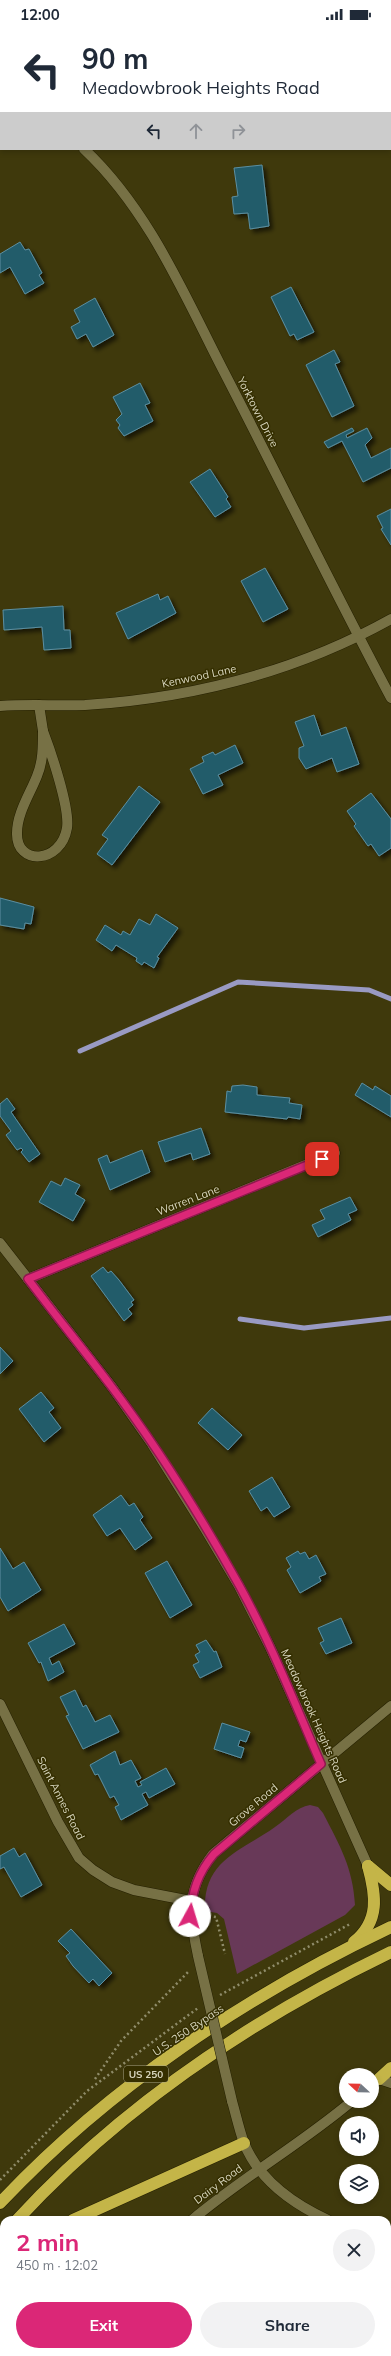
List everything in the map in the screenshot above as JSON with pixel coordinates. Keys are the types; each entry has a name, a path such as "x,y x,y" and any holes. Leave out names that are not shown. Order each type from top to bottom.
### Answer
{"highway":[{"path":"368,1866 391,1885"},
{"path":"345,1949 360,1937 374,1909 375,1892 368,1866"},
{"name":"US 250","path":"345,1949 391,1927"},
{"name":"U.S. 250 Bypass","path":"0,2203 65,2140 150,2071 193,2040 309,1968 345,1949"},
{"name":"US 250","path":"21,2216 78,2160 131,2114 224,2045 311,1993 391,1952"},
{"path":"379,2078 391,2068"},
{"path":"82,2216 244,2143"}],"street":[{"name":"Yorktown Drive","path":"85,150 96,160 130,203 181,286 358,637 391,698"},
{"name":"Kenwood Lane","path":"0,706 84,705 138,700 229,684 298,663 358,637 391,619"},
{"path":"39,705 43,731 51,751 65,808 67,828 57,850 50,855 41,857 24,850 18,843 17,834 20,815 40,766 43,731"},
{"name":"Warren Lane","path":"28,1279 335,1153"},
{"name":"Meadowbrook Heights Road","path":"0,1243 112,1387 152,1444 204,1526 239,1586 270,1647 321,1764 368,1866"},
{"name":"Saint Annes Road","path":"0,1704 58,1822 79,1858 93,1870 112,1882 134,1890 191,1901"},
{"name":"Grove Road","path":"232,2101 190,1916 191,1901 195,1885 202,1868 214,1854 391,1706"},
{"path":"379,2082 391,2083"},
{"name":"Dairy Road","path":"232,2101 244,2143 260,2168 291,2200 321,2216"},
{"path":"260,2168 278,2157 343,2108"},
{"name":"Dairy Road","path":"197,2216 260,2168"}],"path":[{"path":"180,1932 176,1917 203,1914 216,1917 225,1954"},
{"path":"213,1999 352,1922"},
{"path":"95,2079 121,2041 190,1970 188,1963"},
{"path":"0,2180 87,2091 200,2007"}],"shaded area":[{"path":"310,1805 318,1807 323,1813 345,1858 352,1880 355,1905 345,1915 237,1974 224,1919 217,1913 205,1911 206,1894 210,1880 226,1859 262,1836 300,1808"}],"building":[{"path":"262,165 269,226 250,229 248,213 234,214 232,197 238,196 234,168"},
{"path":"20,242 25,250 29,249 42,273 39,275 44,283 25,294 10,267 0,273 0,254"},
{"path":"291,287 314,332 297,340 294,334 290,336 271,297"},
{"path":"95,298 114,335 93,347 86,334 77,339 71,327 80,322 74,310"},
{"path":"334,350 340,362 335,364 354,406 332,417 306,365"},
{"path":"140,383 150,403 145,405 153,421 124,436 118,428 120,425 116,420 122,414 113,397"},
{"path":"352,428 354,431 346,435 347,438 367,428 372,438 365,445 371,458 391,448 391,468 363,482 342,441 328,448 324,442"},
{"path":"210,469 228,497 226,499 231,507 215,517 190,482"},
{"path":"391,509 391,545 381,529 383,528 377,516"},
{"path":"265,568 288,609 263,622 241,581"},
{"path":"158,594 160,600 168,596 176,613 128,639 116,613"},
{"path":"63,606 64,630 70,630 71,648 44,650 42,627 4,630 3,610"},
{"path":"314,715 321,736 346,727 359,764 337,772 332,758 306,769 299,758 299,748 304,746 295,722"},
{"path":"235,745 243,763 218,775 223,785 203,794 190,769 204,762 202,757 213,752 215,755"},
{"path":"139,786 160,802 112,865 97,854 108,839 102,835"},
{"path":"371,793 391,819 391,848 379,856 371,844 368,846 354,826 356,824 347,811"},
{"path":"0,898 34,907 31,924 25,923 24,929 0,925"},
{"path":"156,914 178,928 157,957 159,958 154,968 144,962 142,965 136,961 137,958 116,945 112,951 96,940 105,925 121,935 123,931 130,935 139,919 150,925"},
{"path":"362,1083 373,1090 375,1086 391,1096 391,1117 355,1095"},
{"path":"243,1085 257,1087 257,1095 290,1098 289,1103 302,1105 300,1119 288,1117 287,1119 225,1112 227,1091 231,1092 232,1086"},
{"path":"7,1098 15,1109 11,1112 40,1154 29,1162 21,1152 23,1150 21,1148 17,1150 6,1135 11,1131 0,1116 0,1104"},
{"path":"201,1128 210,1154 193,1160 191,1153 165,1162 158,1142"},
{"path":"142,1150 150,1172 110,1190 98,1159 107,1155 110,1163"},
{"path":"65,1178 80,1185 75,1194 85,1200 73,1221 39,1202 51,1181 61,1186"},
{"path":"350,1197 357,1210 348,1214 351,1220 318,1237 312,1225 325,1219 320,1210"},
{"path":"103,1267 108,1273 111,1271 134,1300 131,1302 133,1305 128,1309 132,1314 124,1321 91,1276"},
{"path":"0,1347 13,1361 0,1374"},
{"path":"41,1392 54,1408 49,1412 61,1428 44,1442 19,1409"},
{"path":"212,1408 242,1435 228,1450 198,1423"},
{"path":"272,1477 290,1507 274,1517 267,1507 261,1511 249,1491"},
{"path":"121,1495 129,1506 134,1503 143,1517 140,1520 152,1538 135,1550 120,1528 107,1536 93,1515"},
{"path":"0,1548 13,1569 24,1562 41,1590 8,1611 0,1597"},
{"path":"298,1551 300,1554 305,1552 309,1559 316,1555 326,1574 319,1577 321,1581 300,1593 287,1570 291,1567 286,1558"},
{"path":"167,1561 192,1605 170,1618 145,1573"},
{"path":"341,1618 352,1643 326,1654 320,1643 324,1641 318,1628"},
{"path":"64,1624 75,1644 49,1658 52,1665 59,1661 64,1672 48,1681 41,1662 39,1663 28,1643"},
{"path":"206,1640 214,1652 216,1651 222,1667 200,1678 193,1665 199,1662 195,1655 200,1652 196,1645"},
{"path":"75,1690 83,1707 86,1705 95,1722 110,1715 119,1732 83,1749 66,1716 69,1715 60,1697"},
{"path":"222,1723 250,1732 246,1742 240,1740 238,1746 244,1748 241,1758 214,1749"},
{"path":"115,1751 120,1765 131,1760 141,1778 135,1781 138,1787 142,1785 140,1782 166,1768 175,1784 149,1798 146,1792 142,1794 148,1805 121,1820 115,1807 119,1805 114,1796 110,1798 98,1774 95,1775 90,1765"},
{"path":"14,1848 19,1857 25,1853 42,1885 21,1897 4,1867 0,1869 0,1856"},
{"path":"71,1929 112,1973 99,1986 93,1979 89,1983 73,1966 66,1956 70,1953 58,1941"}],"waterway":[{"path":"80,1051 238,982 369,990 391,999"},
{"path":"240,1319 304,1328 391,1318"}],"route":[{"path":"190,1916 191,1901 195,1885 202,1868 214,1854 321,1764 270,1647 239,1586 204,1526 152,1444 112,1387 28,1279 152,1227 322,1159"}]}
